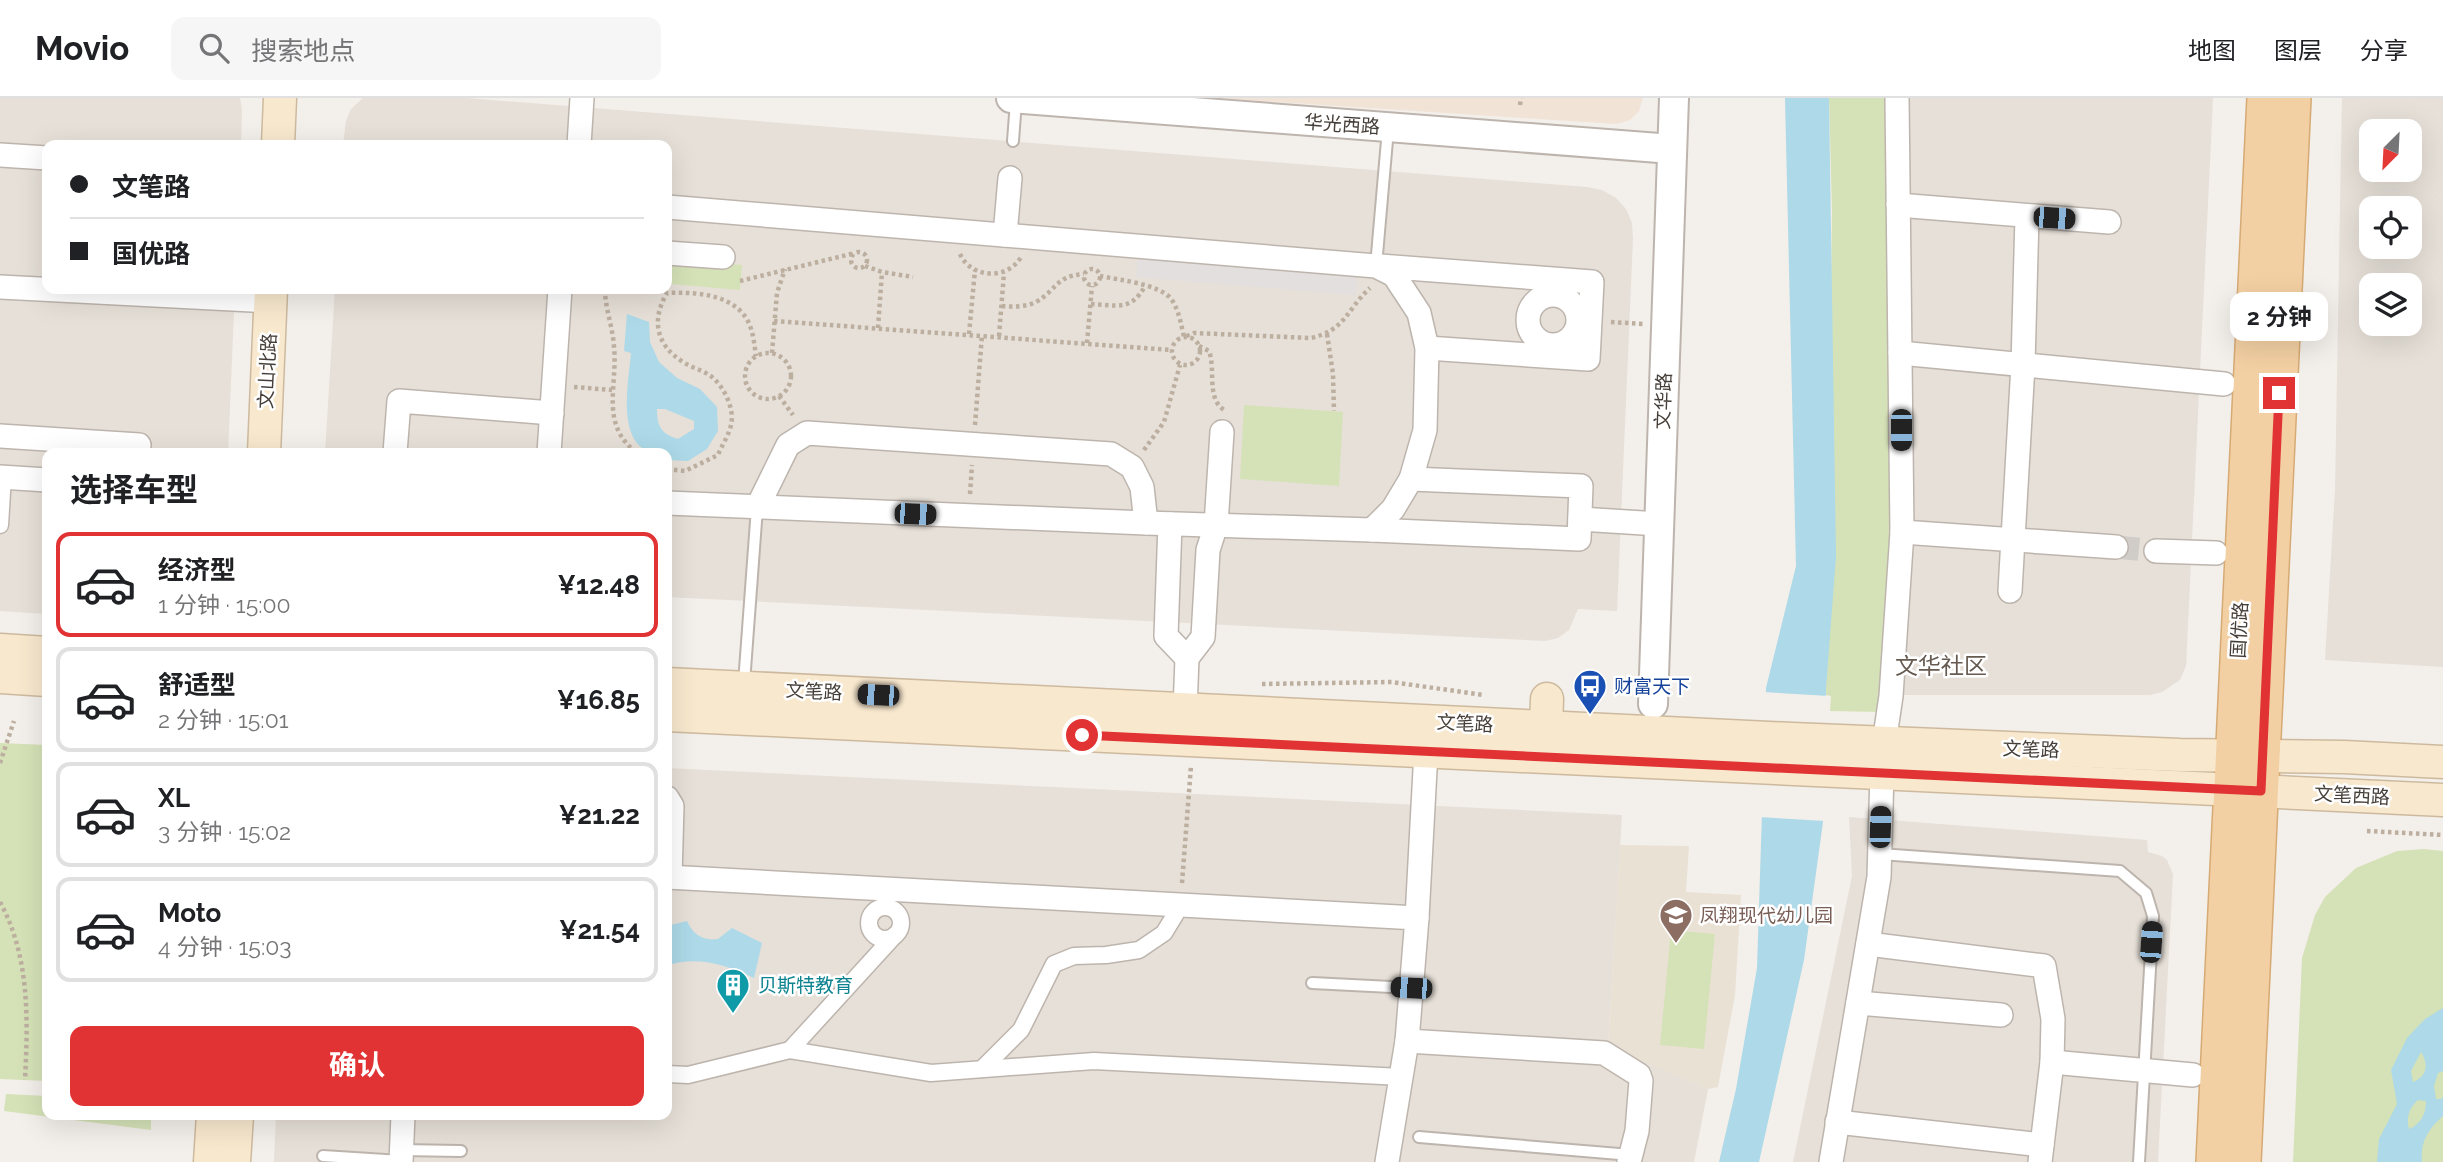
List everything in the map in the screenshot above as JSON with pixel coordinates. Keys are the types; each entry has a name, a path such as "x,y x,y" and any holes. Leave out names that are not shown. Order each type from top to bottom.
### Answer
{"main road":[{"path":"278,140 281,98"},
{"name":"国优路","path":"2248,756 2266,98"},
{"name":"国优路","path":"2214,1162 2246,790 2293,98"},
{"name":"文山北路","path":"264,448 271,295"},
{"path":"0,650 42,653"},
{"path":"0,677 42,680"},
{"name":"文笔路","path":"672,684 744,688 960,685 1189,725 1426,751 1756,752 1883,758 2248,756"},
{"name":"文笔路","path":"672,715 1189,725 1547,713 1756,752 1793,728 1828,756"},
{"name":"文笔西路","path":"2248,756 2443,762"},
{"name":"文笔路","path":"1883,758 2246,790"},
{"name":"国优路","path":"2242,1162 2246,790"},
{"name":"文笔西路","path":"2246,790 2443,800"},
{"path":"210,1162 213,1120"},
{"path":"234,1162 237,1120"}],"street":[{"path":"579,140 582,98"},
{"name":"华光西路","path":"1011,98 1672,149"},
{"name":"文华路","path":"1653,704 1674,98"},
{"path":"1831,1162 1879,877 1883,758 1891,696 1902,532 1897,98"},
{"path":"0,155 42,158"},
{"path":"1005,235 1010,178"},
{"path":"1898,205 2109,222"},
{"path":"672,207 1005,235 1554,287 1592,282 1584,320 1588,359 1551,351 1427,348"},
{"path":"2010,592 2023,365 2027,216"},
{"path":"672,253 723,257"},
{"path":"1372,530 1393,509 1410,479 1425,430 1427,348 1419,313 1385,270"},
{"path":"0,287 42,288"},
{"path":"1551,351 1536,338 1528,323 1531,306 1554,287"},
{"path":"237,294 271,295"},
{"path":"550,448 560,294"},
{"path":"1900,353 2224,384"},
{"path":"395,448 398,401 552,413"},
{"path":"1189,725 1187,658 1203,636 1208,550 1216,525 1227,423"},
{"path":"757,508 788,445 807,433 1111,454 1132,467 1142,488 1146,523"},
{"path":"0,436 139,445 139,448"},
{"path":"0,525 2,477 42,480"},
{"path":"672,503 1579,539 1581,486 1410,479"},
{"path":"1580,519 1659,524"},
{"path":"1170,524 1167,636 1187,658"},
{"path":"1902,532 2116,547"},
{"path":"2155,551 2216,553"},
{"path":"1387,1162 1407,1041 1426,751"},
{"path":"672,877 887,898 1181,905 1417,918"},
{"path":"887,898 872,914 871,929 876,936 883,939 895,935"},
{"path":"790,1050 900,930 900,918 887,898"},
{"path":"982,1069 1021,1030 1054,964 1074,956 1139,950 1164,933 1181,905"},
{"path":"1838,1122 2041,1153 2052,1062 2053,1019 2044,966 1868,944"},
{"path":"1858,1003 2001,1015"},
{"path":"1407,1041 1604,1053 1639,1075 1641,1081 1637,1131 1630,1158"},
{"path":"672,1074 688,1075 790,1050 930,1073 1094,1061 1401,1077"},
{"path":"2052,1062 2193,1075"},
{"path":"401,1158 403,1120"}],"lane":[{"path":"1013,141 1017,98"},
{"path":"1385,270 1388,127"},
{"path":"744,688 757,508"},
{"path":"1880,854 2120,871 2146,893 2153,916 2139,1162"},
{"path":"1312,983 1411,988"},
{"path":"1419,1137 1630,1158"},
{"path":"323,1156 401,1158 461,1151"}],"path":[{"path":"740,281 860,252 867,256 864,266"},
{"path":"855,253 851,257 852,265 856,268 864,266 882,272 913,276"},
{"path":"772,353 777,293 786,268"},
{"path":"1002,306 1015,307 1034,303 1069,275 1084,274 1093,269 1098,271 1100,276 1097,284 1092,286"},
{"path":"969,334 975,270"},
{"path":"1199,346 1197,360 1189,365 1180,365 1173,359 1171,350 1175,341 1195,333 1311,338 1327,334 1340,326 1357,301 1385,270"},
{"path":"878,328 882,272"},
{"path":"999,336 1004,273"},
{"path":"1084,274 1085,282 1092,286"},
{"path":"1100,276 1155,288 1170,297 1178,312 1184,337"},
{"path":"1087,344 1092,286"},
{"path":"1091,304 1125,306 1139,298 1145,286"},
{"path":"704,295 705,287"},
{"path":"672,291 723,300 743,313 751,328 756,356"},
{"path":"605,294 615,350 612,390 614,422 630,448"},
{"path":"665,294 658,308 657,325 663,344 681,361 712,377 728,397 732,423 718,455 685,471 672,470"},
{"path":"774,321 1171,350"},
{"path":"1327,334 1333,374 1334,411"},
{"path":"1184,337 1193,339 1209,351 1214,363 1212,394 1227,423"},
{"path":"772,353 784,360 791,372 785,392 772,398 758,396 747,384 747,369 756,356 772,353"},
{"path":"1132,467 1164,422 1180,365"},
{"path":"554,386 612,390"},
{"path":"0,763 14,720"},
{"path":"1181,905 1189,725"},
{"path":"2367,831 2443,835"},
{"path":"0,902 24,970 27,1030 25,1080"}],"shaded area":[{"path":"0,98 240,98 241,140 42,140 42,294 235,294 228,448 42,448 42,614 0,611"},
{"path":"363,98 467,98 1602,190 1616,198 1626,209 1632,223 1633,239 1617,611 1578,609 1569,630 1558,638 1545,641 672,597 672,448 325,448 335,294 672,294 672,140 344,140 351,109"},
{"path":"1217,98 1643,98 1639,111 1630,120 1616,124"},
{"path":"1890,98 2213,98 2186,666 2180,680 2162,692 2150,695 1884,695"},
{"path":"2342,98 2443,98 2443,667 2325,660 2335,489"},
{"path":"1138,256 1357,274 1356,295 1136,277"},
{"path":"672,768 1622,815 1608,1046 1708,1089 1694,1162 274,1162 276,1120 672,1120"},
{"path":"1849,817 2147,840 2148,852 2167,860 2173,874 2158,1162 1793,1162 1852,876"},
{"name":"凤翔现代幼儿园","path":"1620,845 1689,846 1686,892 1741,895 1735,995 1718,1087 1708,1089 1608,1047"}],"green space":[{"path":"1829,98 1890,98 1897,531 1880,712 1830,711 1831,696 1826,695 1832,212"},
{"path":"673,260 742,265 740,290 672,284"},
{"path":"1244,405 1343,412 1339,486 1240,479"},
{"path":"0,743 42,745 42,1081 0,1079"},
{"path":"2397,851 2443,851 2443,1162 2293,1162 2302,958 2315,915 2325,897 2356,868"},
{"path":"1671,930 1715,934 1704,1049 1660,1045"},
{"path":"6,1094 42,1096 42,1116 4,1111"},
{"path":"74,1120 151,1120 151,1130"}],"water":[{"path":"1785,98 1829,98 1836,556 1826,689 1823,822 1804,960 1759,1162 1719,1162 1736,1089 1757,968 1766,688 1796,566"},
{"path":"627,314 649,322 650,342 659,362 677,378 700,389 717,407 718,431 707,449 688,461 672,460 672,448 644,448 639,445 632,435 627,408 631,353 624,351","holes":["657,409 665,409 694,421 694,429 678,439 668,435 661,428"]},
{"path":"687,921 695,933 703,938 713,939 718,939 732,928 762,943 754,978 711,963 689,961 672,965 672,925"},
{"path":"2443,1008 2443,1071 2438,1073 2434,1086 2436,1099 2443,1097 2443,1116 2426,1136 2422,1148 2422,1162 2377,1162 2379,1139 2397,1104 2391,1070 2407,1038 2425,1019","holes":["2421,1052 2425,1070 2421,1077 2413,1082 2411,1071","2418,1100 2426,1101 2424,1114 2420,1121 2409,1129 2409,1113"]}],"pier":[{"path":"1763,692 1829,696 1825,821 1758,817"}],"tunnel":[{"path":"2116,547 2156,551"}],"place":[{"name":"财富天下","path":"1590,716"},
{"name":"凤翔现代幼儿园","path":"1676,945"},
{"name":"贝斯特教育","path":"733,1015"}],"district":[{"name":"文华社区","path":"1941,666"}],"route":[{"path":"1082,735 2261,791 2279,393"}]}
